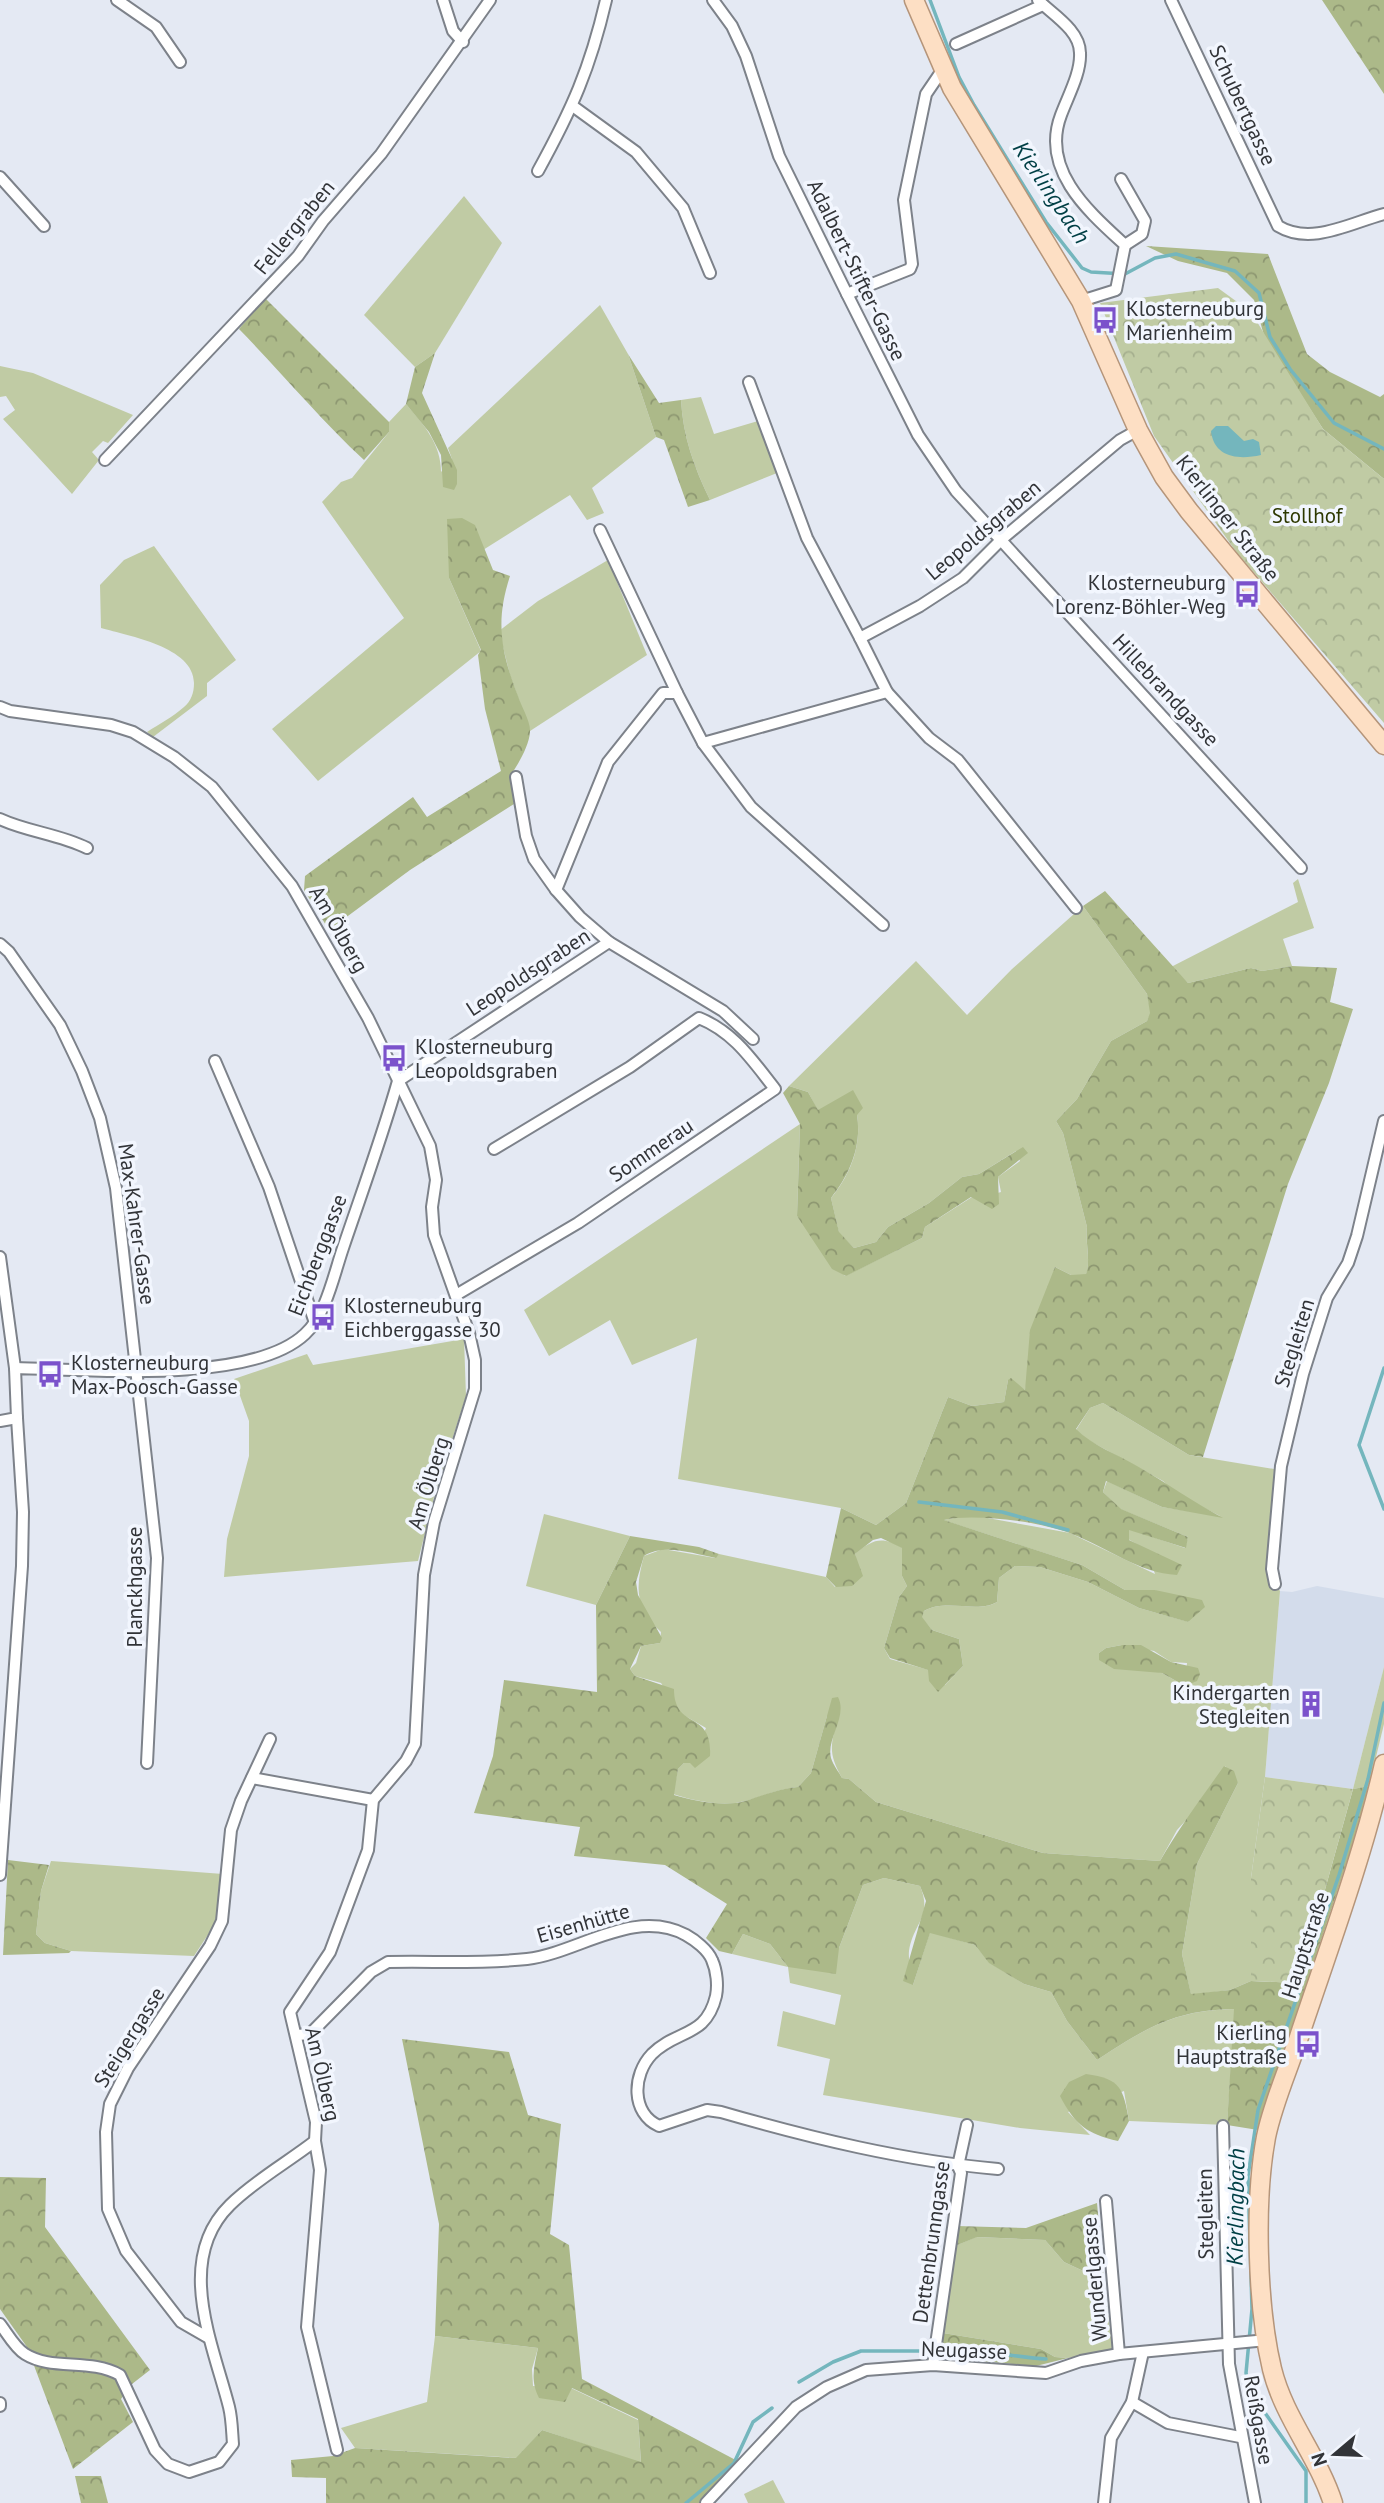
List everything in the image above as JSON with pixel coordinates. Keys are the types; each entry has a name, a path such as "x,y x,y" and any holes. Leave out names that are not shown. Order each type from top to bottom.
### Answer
{"main road":[{"name":"Kierlinger Straße","path":"914,0 966,115 1081,301 1138,430 1164,477 1189,512 1384,744"},
{"name":"Hauptstraße","path":"1333,2503 1316,2459 1282,2399 1268,2340 1260,2217 1266,2135 1366,1833 1384,1764"}],"street":[{"path":"117,0 156,27 180,62"},
{"path":"443,0 453,31 463,41"},
{"name":"Fellergraben","path":"105,460 298,256 323,220 381,154 490,0"},
{"path":"538,171 574,107 593,55 606,0"},
{"name":"Adalbert-Stifter-Gasse","path":"713,0 732,26 741,46 779,156 924,446 956,491 1002,539"},
{"name":"Schubertgasse","path":"1171,0 1278,226 1291,234 1309,236 1384,214"},
{"path":"956,44 1040,3 1071,32 1080,53 1079,68 1057,130 1062,175 1093,215 1125,245"},
{"path":"847,294 910,270 912,264 904,200 926,94 943,68"},
{"path":"574,107 636,152 683,208 710,272"},
{"path":"0,177 44,226"},
{"path":"1081,301 1116,290 1118,268 1125,245 1142,234 1145,221 1121,179"},
{"path":"749,382 807,538 887,692 929,738 958,760 1076,908"},
{"name":"Leopoldsgraben","path":"860,638 920,607 962,578 1002,539 1120,440 1138,430"},
{"path":"600,530 703,743 751,807 883,925"},
{"name":"Hillebrandgasse","path":"1002,539 1301,868"},
{"path":"556,891 608,762 663,693 677,692"},
{"path":"703,743 887,692"},
{"name":"Am Ölberg","path":"0,707 10,711 111,725 133,732 174,757 212,787 292,886 368,1018 430,1146 436,1180 432,1207 435,1235 475,1360 475,1389 434,1522 424,1575 415,1744 406,1761 373,1800 368,1850 330,1952 290,2012 316,2122 315,2141 320,2170 307,2327 337,2450"},
{"name":"Leopoldsgraben","path":"516,777 526,836 534,859 556,891 609,942 723,1011 753,1039"},
{"path":"0,819 24,830 70,839 87,848"},
{"name":"Leopoldsgraben","path":"398,1081 609,942"},
{"name":"Max-Kahrer-Gasse","path":"0,944 9,952 60,1025 100,1118 118,1199 137,1370"},
{"name":"Sommerau","path":"456,1295 578,1223 775,1089 734,1038 719,1026 699,1018 629,1067 494,1149"},
{"path":"215,1062 269,1187 314,1323"},
{"name":"Eichberggasse","path":"15,1368 137,1370 231,1365 268,1355 304,1336 314,1323 398,1081"},
{"name":"Stegleiten","path":"1275,1584 1272,1569 1281,1466 1303,1374 1327,1298 1348,1263 1357,1236 1384,1121"},
{"path":"0,1257 15,1368 23,1512 22,1566 0,1875"},
{"name":"Planckhgasse","path":"137,1370 157,1558 147,1763"},
{"path":"0,1421 17,1418"},
{"name":"Steigergasse","path":"206,2337 181,2322 126,2251 108,2209 107,2132 110,2104 128,2068 210,1946 222,1922 231,1830 270,1739"},
{"path":"252,1778 373,1800"},
{"name":"Eisenhütte","path":"297,2035 310,2034 371,1972 388,1962 528,1959 613,1932 648,1926 674,1928 695,1940 712,1959 718,1987 712,2015 697,2029 654,2052 639,2077 638,2106 649,2122 659,2126 707,2110 808,2137 958,2165 998,2169"},
{"name":"Dettenbrunngasse","path":"933,2365 961,2173 958,2165 967,2124"},
{"name":"Stegleiten","path":"1223,2126 1233,2344"},
{"path":"0,2324 24,2353 46,2362 87,2364 120,2375 155,2450 168,2464 189,2472 219,2462 233,2444 229,2409 206,2337 200,2277 211,2230 230,2205 315,2141"},
{"name":"Wunderlgasse","path":"1106,2201 1119,2354"},
{"name":"Neugasse","path":"706,2503 793,2410 827,2387 866,2370 933,2365 1046,2373 1081,2361 1119,2354 1268,2340"},
{"name":"Reißgasse","path":"1233,2344 1240,2437 1255,2503"},
{"path":"1104,2503 1111,2438 1132,2402 1143,2352"},
{"path":"1132,2402 1168,2423 1240,2437"}],"shaded area":[{"path":"1317,1586 1384,1598 1384,1667 1353,1789 1265,1777 1280,1591 1292,1592"}],"green space":[{"path":"1322,0 1384,0 1384,94"},
{"path":"464,196 502,243 435,353 415,367 364,315"},
{"path":"1146,246 1268,254 1307,354 1330,372 1380,397 1384,394 1384,479 1323,429 1265,339 1254,300 1227,273 1178,261"},
{"name":"Stollhof","path":"1218,288 1251,312 1323,429 1384,479 1384,723 1237,553 1154,436 1100,303"},
{"path":"265,298 389,422 389,432 364,460 239,329"},
{"path":"600,305 628,354 656,437 592,488 604,513 587,520 570,495 483,550 474,525 449,578 481,651 318,781 272,729 404,618 322,502 341,482 352,478 389,432 389,422 406,404 435,444 441,472 452,459 448,448"},
{"path":"435,353 422,393 457,470 454,490 443,487 441,455 429,432 406,404 415,367"},
{"path":"628,354 659,403 681,400 690,452 710,500 688,507 664,440 656,437"},
{"path":"0,366 33,373 133,415 108,443 103,441 92,452 99,460 72,494 3,419 15,410 6,396 0,397"},
{"path":"701,397 714,434 758,421 777,473 710,500 690,452 682,414 681,400"},
{"path":"462,518 475,525 493,570 510,576 501,623 502,637 507,665 530,728 520,761 510,776 514,804 410,870 329,930 304,890 305,876 413,797 427,817 501,771 485,709 478,655 481,650 449,578 447,519"},
{"path":"154,546 236,660 207,683 207,696 153,737 147,732 175,714 190,699 194,683 191,671 183,660 158,645 101,628 100,585 124,560"},
{"path":"608,560 647,655 530,731 510,675 499,631 538,601"},
{"path":"1298,879 1314,928 1283,939 1292,966 1262,971 1251,968 1188,983 1171,967 1298,902 1293,883"},
{"path":"1105,891 1188,983 1251,968 1262,971 1292,966 1337,968 1330,1002 1353,1009 1329,1083 1288,1184 1203,1457 1189,1455 1103,1403 1090,1408 1076,1429 1097,1445 1223,1518 1162,1507 1106,1481 1103,1492 1121,1509 1188,1537 1186,1548 1129,1530 1129,1540 1182,1565 1177,1575 1150,1570 1072,1534 1044,1526 990,1518 944,1520 1082,1565 1125,1590 1155,1590 1202,1600 1205,1607 1188,1622 1139,1608 1088,1582 1040,1567 1015,1566 999,1578 997,1602 980,1607 942,1606 924,1611 922,1617 932,1630 959,1639 963,1666 938,1692 929,1681 928,1670 890,1658 884,1648 899,1597 907,1586 902,1576 902,1548 881,1538 873,1540 855,1554 863,1576 852,1586 836,1587 826,1577 841,1508 876,1525 906,1503 948,1397 972,1406 1004,1402 1008,1380 1011,1378 1025,1390 1030,1330 1055,1267 1071,1275 1086,1274 1087,1227 1063,1133 1056,1121 1077,1099 1111,1041 1147,1021 1150,1013 1147,994 1083,906"},
{"path":"1083,906 1147,994 1151,1013 1147,1021 1111,1041 1077,1099 1056,1121 1063,1133 1087,1227 1087,1269 1086,1275 1071,1275 1055,1267 1025,1390 1008,1380 1004,1402 972,1406 948,1397 906,1503 876,1525 841,1508 678,1479 697,1338 632,1365 610,1320 549,1356 524,1310 800,1124 797,1216 845,1276 922,1238 925,1227 972,1197 977,1199 1001,1192 998,1177 1020,1161 1016,1151 979,1174 962,1177 929,1203 888,1227 876,1242 854,1248 839,1233 831,1198 844,1180 853,1160 858,1138 857,1115 818,1111 808,1092 789,1086 916,961 967,1015 1012,969"},
{"path":"789,1086 808,1092 818,1110 853,1090 863,1108 857,1115 858,1138 853,1159 831,1198 839,1232 854,1248 876,1242 888,1227 929,1203 962,1177 979,1174 1023,1147 1028,1153 998,1177 999,1204 992,1209 971,1197 925,1227 922,1238 846,1276 832,1269 797,1216 800,1124 783,1093"},
{"path":"464,1339 466,1396 435,1493 418,1561 224,1577 227,1539 249,1456 249,1421 234,1379 307,1354 313,1365"},
{"path":"1103,1403 1189,1455 1274,1469 1267,1573 1280,1591 1265,1777 1251,1878 1251,1981 1230,1990 1191,1995 1182,1954 1197,1864 1238,1783 1225,1766 1198,1807 1177,1830 1160,1861 1043,1853 876,1802 849,1779 842,1778 837,1769 832,1747 839,1715 827,1716 811,1773 798,1787 737,1803 699,1801 673,1794 678,1769 684,1763 690,1763 706,1728 680,1713 661,1683 635,1676 630,1669 636,1663 641,1646 660,1643 661,1632 646,1615 639,1597 639,1578 644,1556 663,1549 715,1558 719,1554 826,1577 835,1587 856,1562 855,1554 861,1549 878,1541 896,1544 903,1548 902,1576 907,1586 899,1597 884,1648 890,1659 929,1670 945,1685 963,1666 959,1639 932,1630 921,1617 924,1611 942,1606 981,1607 997,1602 999,1578 1015,1566 1040,1567 1088,1582 1139,1608 1189,1622 1155,1590 1125,1590 1082,1565 943,1520 971,1515 1070,1533 1155,1574 1147,1550 1128,1539 1129,1529 1185,1548 1188,1537 1120,1509 1103,1492 1107,1481 1162,1507 1220,1516 1177,1494 1163,1481 1088,1440 1076,1430 1090,1408","holes":["1122,1645 1154,1651 1171,1662 1187,1663 1185,1686 1162,1673 1099,1653 1106,1648"]},
{"path":"544,1514 630,1536 596,1605 526,1586"},
{"path":"630,1536 699,1547 719,1554 716,1558 670,1550 652,1552 644,1556 636,1582 638,1595 662,1638 660,1643 641,1646 630,1669 635,1676 674,1689 680,1711 700,1725 709,1741 710,1756 695,1768 690,1763 684,1763 678,1769 674,1795 700,1801 737,1803 798,1787 811,1773 832,1698 838,1697 839,1720 830,1751 832,1761 842,1778 849,1779 876,1802 1043,1853 1160,1861 1224,1766 1234,1771 1238,1783 1197,1864 1182,1954 1191,1994 1230,1990 1251,1981 1299,1983 1353,1789 1369,1786 1351,1850 1258,2130 1227,2125 1234,2009 1177,2017 1146,2030 1097,2060 1067,2021 1051,1992 1024,1984 989,1963 975,1945 930,1933 913,1985 903,1981 926,1901 920,1886 884,1878 863,1885 839,1948 836,1974 788,1967 770,1944 743,1934 732,1954 719,1951 706,1938 727,1904 665,1865 574,1856 580,1827 474,1813 493,1756 504,1680 597,1692 596,1605"},
{"path":"1141,1645 1171,1662 1198,1668 1200,1674 1197,1681 1185,1686 1162,1673 1114,1669 1099,1660 1099,1653 1106,1648"},
{"path":"1384,1667 1384,1724 1369,1786 1353,1789"},
{"path":"1265,1777 1353,1789 1299,1983 1251,1981 1251,1878"},
{"path":"8,1860 49,1865 41,1891 36,1934 45,1943 71,1951 69,1953 3,1955"},
{"path":"51,1861 223,1874 215,1924 194,1956 71,1951 45,1943 36,1934 41,1891"},
{"path":"884,1878 920,1886 923,1913 909,1951 913,1985 930,1932 975,1945 990,1963 1024,1984 1051,1992 1067,2021 1097,2060 1146,2030 1177,2017 1235,2009 1227,2125 1129,2121 1124,2091 1068,2112 1090,2135 1020,2128 823,2095 830,2059 777,2046 783,2011 835,2025 841,1995 790,1983 788,1967 839,1948 863,1885"},
{"path":"743,1934 770,1944 788,1967 732,1954"},
{"path":"402,2039 509,2052 528,2115 561,2124 550,2234 569,2245 582,2379 747,2466 714,2503 326,2503 326,2478 292,2477 291,2460 333,2456 355,2448 516,2458 542,2430 641,2462 638,2419 572,2388 565,2402 539,2398 534,2379 538,2348 435,2336 439,2224"},
{"path":"1086,2074 1113,2082 1122,2093 1129,2121 1118,2141 1083,2127 1060,2096 1069,2082"},
{"path":"0,2177 46,2178 45,2227 150,2370 132,2384 121,2399 133,2422 73,2469 27,2347 0,2309"},
{"path":"1097,2203 1105,2293 1094,2276 1064,2262 1045,2240 977,2237 955,2246 957,2226 1026,2228"},
{"path":"976,2237 1045,2240 1064,2262 1094,2276 1105,2293 1113,2350 1068,2358 1055,2357 1041,2349 943,2333 955,2246"},
{"path":"943,2333 1041,2349 1055,2357 1068,2358 1036,2366 947,2358 941,2350"},
{"path":"435,2336 538,2348 532,2369 533,2386 571,2388 638,2420 641,2463 542,2430 517,2458 355,2448 341,2428 427,2402"},
{"path":"75,2476 101,2476 108,2503 81,2503"},
{"path":"773,2480 785,2503 748,2503 744,2494"}],"water":[{"path":"1216,426 1228,426 1244,441 1253,439 1259,442 1261,455 1236,457 1222,452 1213,440 1211,431"}],"waterway":[{"name":"Kierlingbach","path":"930,0 959,77 974,105 1046,222 1082,268 1091,272 1125,274 1155,258 1176,254 1235,271 1259,293 1270,337 1290,369 1334,423 1384,449"},
{"name":"Kierlingbach","path":"1384,1368 1359,1445 1384,1509"},
{"path":"919,1502 1002,1512 1068,1530"},
{"name":"Kierlingbach","path":"1306,2503 1306,2471 1251,2393 1246,2373 1252,2309 1248,2176 1258,2110 1339,1875 1368,1779 1384,1703"},
{"path":"799,2382 833,2362 861,2351 926,2351"},
{"path":"944,2352 978,2351 1046,2359"},
{"path":"686,2503 734,2463 753,2422 772,2408"}],"place":[{"name":"Klosterneuburg Marienheim","path":"1105,320"},
{"name":"Klosterneuburg Lorenz-Böhler-Weg","path":"1247,594"},
{"name":"Klosterneuburg Leopoldsgraben","path":"394,1058"},
{"name":"Klosterneuburg Eichberggasse 30","path":"323,1317"},
{"name":"Klosterneuburg Max-Poosch-Gasse","path":"50,1374"},
{"name":"Kindergarten Stegleiten","path":"1311,1704"},
{"name":"Kierling Hauptstraße","path":"1308,2044"}]}
